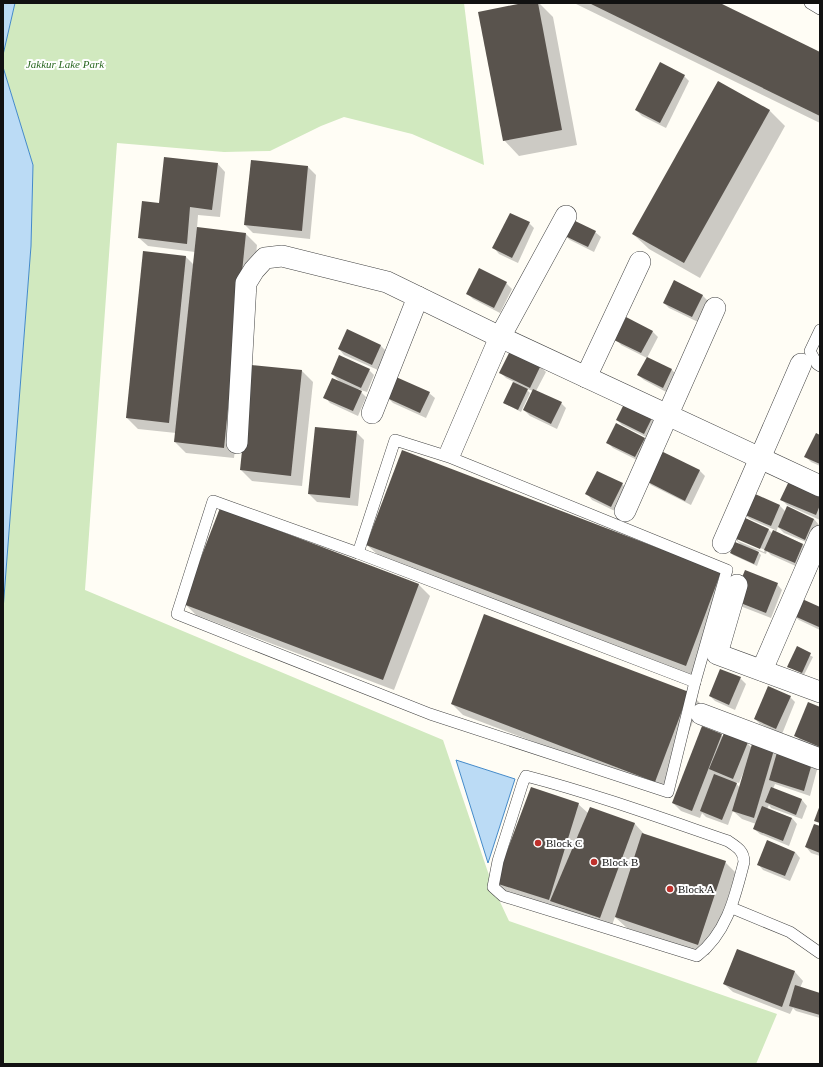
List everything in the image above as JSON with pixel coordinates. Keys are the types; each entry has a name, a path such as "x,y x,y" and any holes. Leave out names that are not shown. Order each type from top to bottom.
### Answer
{"street":[{"path":"450,454 500,337 566,216"},
{"path":"237,443 246,283 254,270 265,258 282,256 387,282 500,337 820,486"},
{"path":"586,377 640,262"},
{"path":"372,413 418,297"},
{"path":"625,511 715,308"},
{"path":"722,543 760,458 810,365"},
{"path":"762,670 820,536"},
{"path":"737,585 711,652 820,692"},
{"path":"694,711 820,759"}],"lane":[{"path":"810,3 820,9"},
{"path":"810,365 817,364 810,351 820,330"},
{"path":"358,553 395,440 450,454 727,570 711,652 695,682 694,711 668,792 430,714 177,614 213,501 358,553 695,682"},
{"path":"526,776 560,785 663,818 738,847 744,856 744,862 732,908 725,923 706,950 698,956 503,896 493,887 498,861 522,782 526,776"},
{"path":"732,908 790,932 820,953"}],"green space":[{"name":"Jakkur Lake Park","path":"15,3 464,3 484,165 412,134 344,117 321,126 270,151 224,152 117,143 85,590 443,740 493,887 509,921 777,1014 756,1064 3,1064 3,610 31,246 33,165 3,67 3,55"}],"water":[{"path":"3,3 15,3 3,55"},
{"path":"3,67 33,165 31,246 3,610"},
{"path":"456,760 515,779 488,863"}],"building":[{"path":"523,3 538,3 562,130 503,141 478,12"},
{"path":"589,3 720,3 820,52 820,116"},
{"path":"660,62 685,75 660,123 635,110"},
{"path":"718,81 770,110 684,263 632,234"},
{"path":"164,157 218,163 212,210 190,207 187,244 138,238 142,201 159,203"},
{"path":"251,160 308,166 302,231 244,225"},
{"path":"510,213 530,222 512,258 492,248"},
{"path":"571,219 596,231 588,247 563,235"},
{"path":"197,227 246,233 224,448 174,442"},
{"path":"143,251 186,256 169,423 126,418"},
{"path":"479,268 507,282 494,308 466,294"},
{"path":"674,280 703,295 692,317 663,303"},
{"path":"626,317 653,331 641,353 614,340"},
{"path":"347,329 381,345 372,365 338,349"},
{"path":"510,351 541,365 530,388 499,373"},
{"path":"339,355 370,369 361,388 331,374"},
{"path":"647,357 672,369 663,388 637,375"},
{"path":"251,365 302,370 291,476 240,470"},
{"path":"396,377 430,392 420,413 387,398"},
{"path":"332,378 362,391 353,411 323,398"},
{"path":"513,382 528,389 518,410 503,403"},
{"path":"533,389 562,402 551,424 523,410"},
{"path":"626,400 654,414 644,434 616,420"},
{"path":"616,423 645,438 635,457 606,443"},
{"path":"315,427 357,431 350,498 308,494"},
{"path":"816,433 820,435 820,464 804,457"},
{"path":"402,450 721,572 686,666 366,545"},
{"path":"659,450 700,470 685,501 644,480"},
{"path":"597,471 623,483 611,507 585,494"},
{"path":"790,479 820,493 820,505 816,515 780,500"},
{"path":"753,493 780,505 771,526 743,514"},
{"path":"787,506 814,519 805,540 778,527"},
{"path":"220,508 419,584 383,680 183,604"},
{"path":"741,516 769,529 760,549 732,537"},
{"path":"773,530 803,544 795,563 764,550"},
{"path":"735,542 759,552 754,564 730,553"},
{"path":"745,570 778,583 766,613 733,600"},
{"path":"800,598 820,607 819,627 792,615"},
{"path":"484,614 689,692 655,782 451,704"},
{"path":"797,646 811,653 802,673 787,667"},
{"path":"720,669 741,677 729,705 709,696"},
{"path":"768,686 791,696 776,729 754,719"},
{"path":"808,702 820,707 820,747 794,736"},
{"path":"702,726 722,734 692,811 672,803"},
{"path":"724,733 748,742 733,779 709,769"},
{"path":"752,744 774,750 754,818 732,811"},
{"path":"778,749 813,760 804,791 769,780"},
{"path":"714,774 737,783 722,820 700,811"},
{"name":"Block C","path":"531,787 579,803 549,900 495,883"},
{"path":"771,787 802,799 796,815 765,802"},
{"path":"820,805 820,823 814,821"},
{"path":"762,806 792,818 783,841 753,829"},
{"name":"Block B","path":"590,807 635,823 600,918 550,901"},
{"path":"814,824 820,826 820,853 805,847"},
{"name":"Block A","path":"642,833 726,861 698,945 615,917"},
{"path":"767,840 795,852 785,876 757,865"},
{"path":"737,949 795,971 782,1007 723,984"},
{"path":"795,985 820,993 820,1015 789,1006"}],"place":[{"name":"Block C","path":"538,843"},
{"name":"Block B","path":"594,862"},
{"name":"Block A","path":"670,889"}]}
